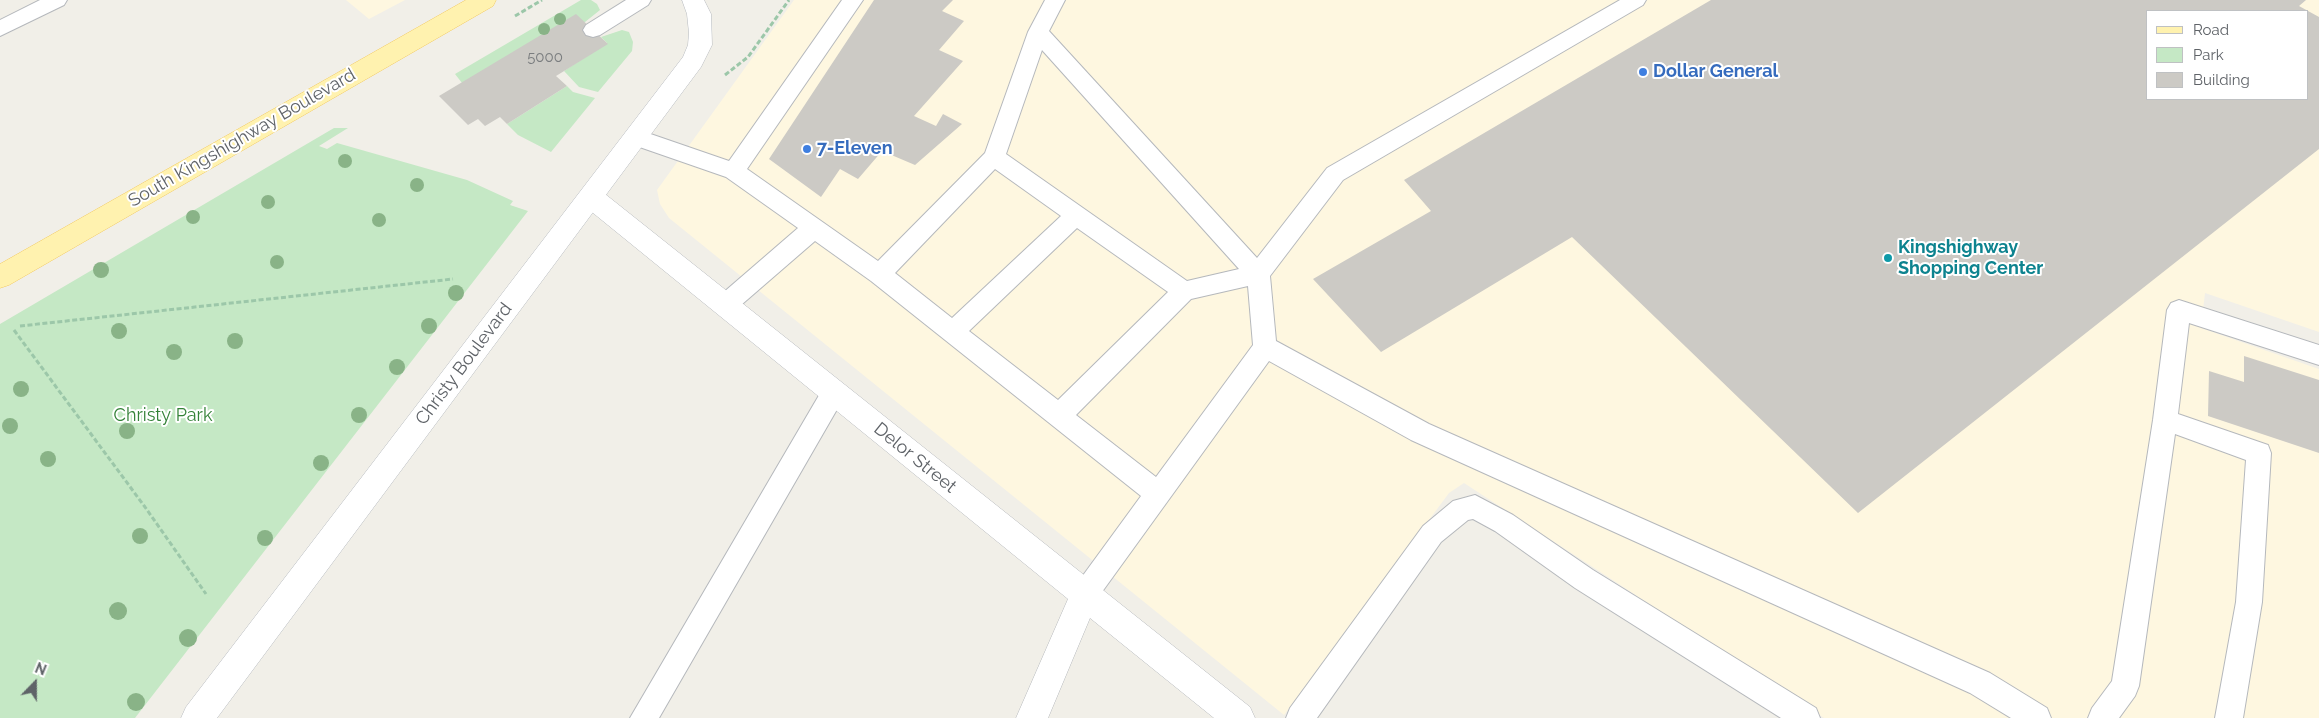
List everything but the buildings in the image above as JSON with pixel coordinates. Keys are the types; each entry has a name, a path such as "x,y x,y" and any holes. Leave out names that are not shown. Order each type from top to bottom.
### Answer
{"main road":[{"name":"South Kingshighway Boulevard","path":"0,277 485,0"}],"street":[{"name":"Christy Boulevard","path":"196,718 693,62 700,45 701,33 698,14 693,0"},
{"name":"Delor Street","path":"591,197 1239,718"},
{"path":"1032,718 1085,594"}],"lane":[{"path":"0,29 57,0"},
{"path":"593,30 641,0"},
{"path":"734,171 853,0"},
{"path":"879,274 994,157 1038,32 1055,0"},
{"path":"1058,416 1184,291 1258,274 1335,174 1636,0"},
{"path":"1038,32 1258,274 1265,347 1085,594"},
{"path":"636,137 734,171 879,274 1158,494"},
{"path":"994,157 1184,291"},
{"path":"953,332 1076,215"},
{"path":"725,305 814,228"},
{"path":"2102,718 2125,686 2165,420 2179,310 2319,354"},
{"path":"1265,347 1420,432 1980,683 2037,718"},
{"path":"644,718 834,392"},
{"path":"2165,420 2259,453 2249,602 2229,718"},
{"path":"1300,718 1432,534 1462,509 1475,507 1504,523 1584,579 1806,718"}],"path":[{"path":"20,326 453,280"},
{"path":"14,330 145,507 206,594"}],"shaded area":[{"path":"346,0 405,0 369,19"},
{"path":"794,0 2319,0 2319,332 2205,293 2201,328 2319,369 2319,718 1824,718 1464,483 1449,493 1284,715 669,218 660,204 657,190"}],"green space":[{"path":"581,0 591,0 597,4 600,10 585,22 462,83 455,74"},
{"path":"622,30 629,32 633,42 632,51 598,92 579,87 564,71 607,43 601,37"},
{"path":"567,86 573,92 595,98 551,152 518,135 507,124"},
{"name":"Christy Park","path":"334,128 348,128 319,146 327,149 337,143 467,180 513,201 510,205 528,211 135,718 0,718 0,324"}],"place":[{"name":"Dollar General","path":"1643,72"},
{"name":"7-Eleven","path":"807,149"},
{"name":"Kingshighway Shopping Center","path":"1888,258"}]}
